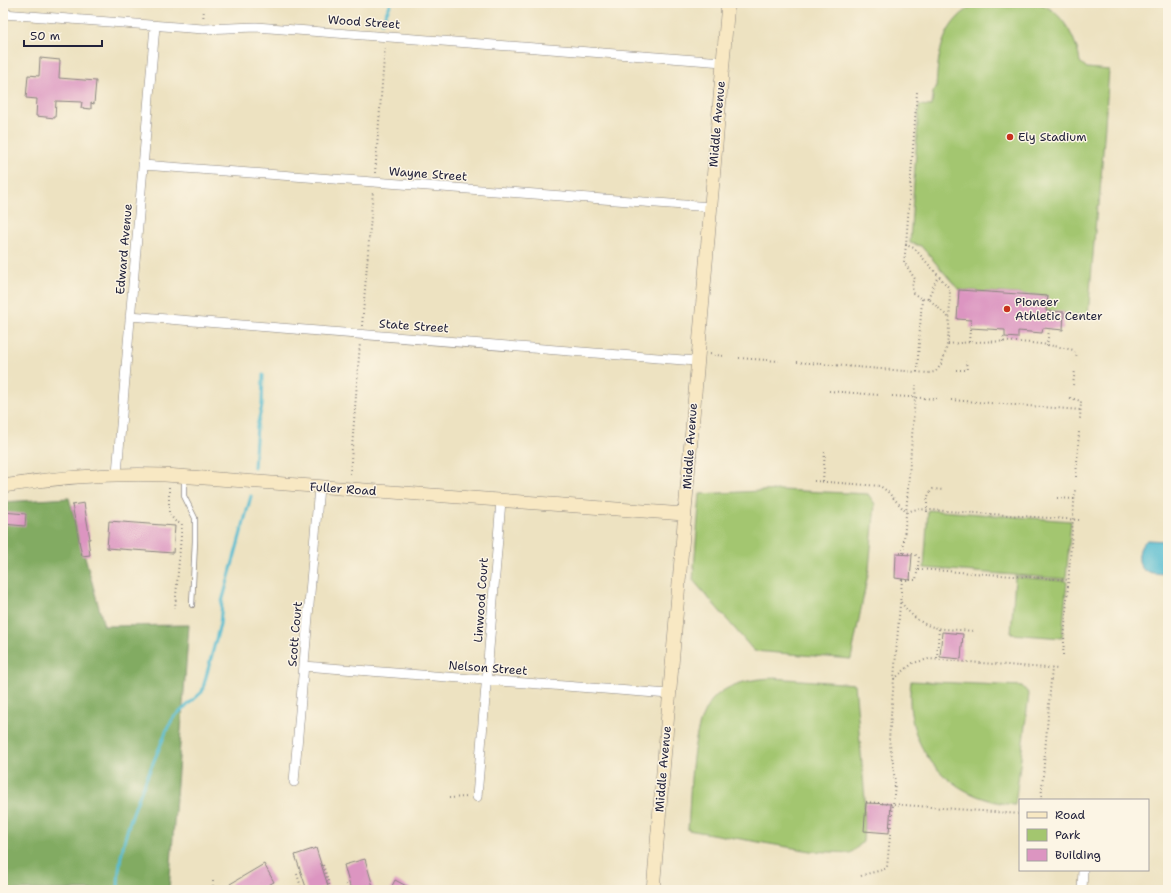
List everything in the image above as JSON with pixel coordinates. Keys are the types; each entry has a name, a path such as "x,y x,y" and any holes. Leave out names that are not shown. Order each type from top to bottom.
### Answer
{"street":[{"name":"Middle Avenue","path":"653,890 696,361 728,3"},
{"name":"Wood Street","path":"3,14 203,29 256,26 723,62"},
{"name":"Edward Avenue","path":"117,473 154,26"},
{"name":"Wayne Street","path":"143,164 710,207"},
{"name":"State Street","path":"130,316 696,361"},
{"name":"Fuller Road","path":"3,486 70,476 117,473 184,476 684,514"},
{"name":"Scott Court","path":"294,782 319,487"},
{"name":"Linwood Court","path":"477,797 501,501"},
{"name":"Nelson Street","path":"304,666 669,694"},
{"path":"1082,890 1084,871"}],"lane":[{"path":"184,476 184,496 194,518 195,541 192,605"}],"path":[{"path":"374,175 386,43"},
{"path":"918,92 904,262 915,279 912,283 913,293 922,299 928,298"},
{"path":"362,327 374,189"},
{"path":"797,362 932,373 938,369 949,341 948,317 950,289 914,248 906,246"},
{"path":"928,298 938,276"},
{"path":"928,298 948,317"},
{"path":"917,372 922,299"},
{"path":"969,342 970,329"},
{"path":"1047,346 1049,330"},
{"path":"1003,342 1004,335"},
{"path":"350,474 361,341"},
{"path":"948,344 969,342 1003,342 1047,346 1073,350 1077,356"},
{"path":"707,351 713,355 723,356"},
{"path":"739,358 779,361"},
{"path":"956,370 967,370 966,361"},
{"path":"1073,385 1075,370"},
{"path":"861,876 872,871 884,870 887,867 895,773 889,740 902,580 916,580 918,569 917,555 902,553 916,385"},
{"path":"829,391 878,395"},
{"path":"892,396 938,399"},
{"path":"1070,398 1082,401 1080,419"},
{"path":"951,400 1081,410"},
{"path":"1076,477 1079,432"},
{"path":"822,481 825,451"},
{"path":"814,481 880,486 887,491 906,512"},
{"path":"169,487 169,514 176,522 182,524 175,608"},
{"path":"927,511 928,494 930,491 933,489 943,490"},
{"path":"1063,655 1075,490"},
{"path":"1057,498 1075,499"},
{"path":"906,512 917,509 927,511 1080,520"},
{"path":"918,569 1069,580"},
{"path":"900,601 915,620 932,627 975,631"},
{"path":"937,658 939,628"},
{"path":"894,679 913,663 937,658 1059,669"},
{"path":"1041,799 1052,668"},
{"path":"449,798 477,797"},
{"path":"866,802 1019,814"},
{"path":"323,865 331,890"},
{"path":"297,874 302,890"},
{"path":"213,878 213,890"},
{"path":"346,884 348,890"}],"green space":[{"name":"Ely Stadium","path":"1024,2 1037,3 1046,6 1067,26 1076,44 1080,62 1087,68 1109,70 1099,206 1097,206 1088,316 1064,314 1064,312 1045,318 1047,296 959,290 921,246 910,243 919,105 932,106 933,92 936,88 938,62 944,38 957,18 979,3"},
{"path":"780,490 868,494 875,504 869,569 851,659 754,651 693,580 700,494"},
{"path":"69,498 104,626 189,625 169,890 3,890 3,502"},
{"path":"928,510 1071,521 1066,579 924,568"},
{"path":"1015,577 1067,581 1062,638 1011,634"},
{"path":"773,678 855,684 865,799 863,842 851,853 811,851 688,830 695,742 699,725 705,710 713,699 726,689 757,679"},
{"path":"911,681 1022,686 1029,694 1015,805 991,801 970,793 951,781 935,766 923,749 914,728 910,706"}],"water":[{"path":"1147,540 1168,541 1168,574 1147,572 1140,566 1139,552"}],"building":[{"path":"40,58 60,60 59,78 96,81 94,104 91,103 91,109 81,108 82,102 56,101 55,118 36,116 37,99 26,98 28,75 39,76"},
{"path":"959,290 1048,296 1046,311 1064,312 1063,330 1043,328 1042,333 1018,331 1018,338 1005,337 1005,330 970,328 971,320 957,319"},
{"path":"84,503 90,539 88,539 90,555 82,556 72,505"},
{"path":"3,512 26,514 25,526 3,524"},
{"path":"109,521 175,526 173,553 107,548"},
{"path":"896,554 912,555 910,580 895,578"},
{"path":"942,632 963,634 961,659 940,657"},
{"path":"866,803 891,804 889,833 864,831"},
{"path":"316,848 328,886 314,890 307,890 295,855"},
{"path":"365,859 374,890 351,890 344,865"},
{"path":"264,864 274,882 259,890 233,890 230,884"},
{"path":"395,880 414,890 390,890"}],"waterway":[{"path":"382,22 391,3"},
{"path":"254,467 257,426 262,406 263,375"},
{"path":"118,890 119,869 128,827 143,786 168,727 174,717 202,692 220,624 222,602 251,496"}],"place":[{"name":"Ely Stadium","path":"1010,137"},
{"name":"Pioneer Athletic Center","path":"1007,309"}]}
